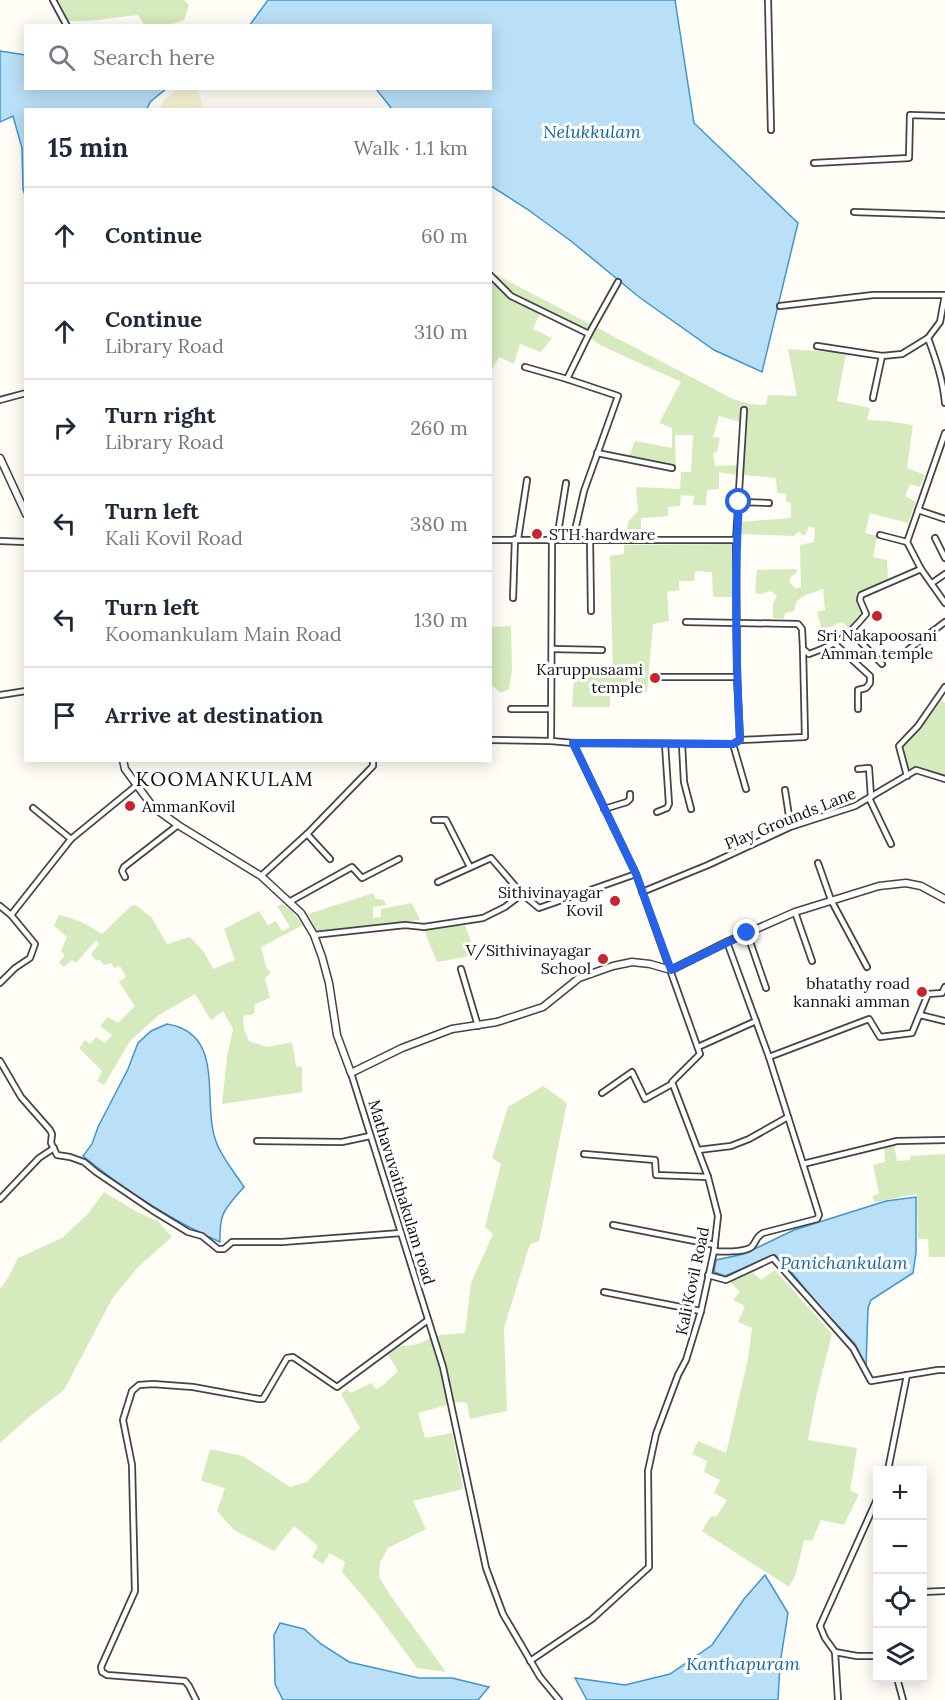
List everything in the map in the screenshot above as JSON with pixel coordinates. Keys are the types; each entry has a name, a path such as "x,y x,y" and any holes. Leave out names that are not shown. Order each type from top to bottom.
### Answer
{"street":[{"path":"53,0 66,24"},
{"path":"768,0 771,130"},
{"path":"814,163 909,158 910,115 945,116"},
{"path":"854,212 945,215"},
{"path":"492,277 511,296 589,334"},
{"path":"567,379 618,282"},
{"path":"780,306 873,295 945,295 940,322 928,338 902,354 882,356 817,346"},
{"path":"928,338 943,383 945,403"},
{"path":"873,398 882,356"},
{"path":"525,367 618,396 584,490 573,539"},
{"path":"0,400 24,394"},
{"path":"740,740 736,540 744,410"},
{"path":"945,433 907,542 921,569 945,603"},
{"path":"938,451 945,453"},
{"path":"597,453 672,468"},
{"path":"0,458 24,510"},
{"path":"513,598 516,539 527,480"},
{"path":"551,741 554,539 566,483"},
{"path":"739,502 770,503"},
{"path":"918,510 945,519"},
{"path":"880,535 907,542"},
{"path":"935,538 945,558"},
{"path":"590,539 591,610"},
{"path":"492,540 736,540"},
{"path":"0,542 24,542"},
{"path":"803,649 809,654 835,644 851,632 866,614 860,600 861,595 921,569"},
{"path":"932,583 945,574"},
{"path":"492,740 733,744 740,740 805,736 802,629 798,624 686,622"},
{"path":"909,649 945,622"},
{"path":"851,632 882,664"},
{"path":"835,644 870,676 870,683 866,688 858,690 858,708"},
{"path":"552,649 602,650"},
{"path":"660,677 737,677"},
{"path":"907,776 899,746 918,726 945,687"},
{"path":"0,695 24,691"},
{"path":"511,708 551,708"},
{"path":"573,743 636,874 700,1054 672,1084 645,1099 632,1072 602,1093"},
{"path":"657,812 667,808 669,804 665,744"},
{"path":"682,744 684,782 691,809"},
{"path":"733,744 746,789"},
{"name":"Mathavuvaithakulam road","path":"123,762 125,769 153,807 261,876 301,913 314,935 329,983 337,1035 443,1367 486,1568 503,1614 540,1677 559,1700"},
{"path":"261,876 307,834 373,766 374,762"},
{"path":"858,769 869,768 870,797 891,844"},
{"name":"Play Grounds Lane","path":"642,892 793,826 855,806 916,771 945,779"},
{"path":"11,915 71,839 137,785"},
{"path":"785,790 793,826"},
{"path":"604,809 627,802 630,794"},
{"path":"33,808 71,839"},
{"path":"434,820 446,820 470,867"},
{"path":"125,877 122,871 124,867 178,825"},
{"path":"307,834 330,859"},
{"path":"438,882 491,858 522,894 539,908 636,874"},
{"path":"289,902 351,867 362,878 399,859"},
{"path":"818,863 831,900 867,967"},
{"path":"351,1073 402,1048 452,1029 497,1022 543,1007 579,978 632,962 671,970 795,912 831,900 879,886 906,883 921,886 945,899"},
{"path":"314,935 405,925 424,927 483,918 505,907 522,894"},
{"path":"0,906 11,915 35,944 30,958 15,968 0,983"},
{"path":"795,912 812,961"},
{"path":"747,933 766,988"},
{"path":"613,1225 727,1252 752,1248 756,1239 763,1233 818,1219 819,1215 769,1057 727,942"},
{"path":"461,969 478,1026"},
{"path":"769,1057 869,1019 880,1036 912,1033 928,994 942,993 945,987"},
{"path":"920,1015 945,1021"},
{"path":"698,1047 756,1022"},
{"path":"0,1060 21,1097 50,1130 51,1143 57,1155 84,1162 152,1210 188,1232 202,1236 218,1249 224,1249 231,1242 282,1242 401,1233"},
{"name":"Kali Kovil Road","path":"530,1661 592,1619 649,1567 648,1471 656,1434 686,1360 701,1311 718,1216 708,1177 672,1084"},
{"path":"698,1150 730,1146 749,1139 788,1117"},
{"path":"257,1141 342,1142 370,1136"},
{"path":"803,1164 897,1141 945,1140"},
{"path":"0,1199 39,1158 54,1148"},
{"path":"584,1154 655,1160 656,1175 708,1177"},
{"path":"708,1275 726,1280 772,1258 853,1348 871,1382 945,1370"},
{"path":"604,1292 701,1311"},
{"path":"196,1700 189,1686 184,1682 173,1679 106,1675 100,1667 135,1591 132,1465 123,1420 132,1391 139,1385 153,1384 193,1387 263,1399 287,1358 293,1357 337,1387 428,1320"},
{"path":"889,1466 907,1375"},
{"path":"838,1700 835,1652 820,1626 873,1508"},
{"path":"927,1592 945,1590"},
{"path":"835,1652 873,1656"},
{"path":"898,1682 903,1700"}],"shaded area":[{"path":"177,90 197,90 204,108 160,108 165,99"}],"green space":[{"path":"58,0 184,0 189,5 184,20 172,24 144,24 138,15 69,21"},
{"path":"492,273 733,399 750,404 766,405 768,395 797,396 788,349 846,353 837,401 870,408 867,420 913,425 907,468 925,475 920,487 910,484 905,496 916,502 908,523 870,513 865,533 877,536 873,557 887,560 888,580 856,593 863,613 850,629 842,622 822,630 817,612 825,610 823,589 803,596 796,602 794,611 785,613 784,619 773,618 773,603 777,596 771,591 762,594 755,593 757,570 796,569 797,572 790,578 790,583 795,588 801,587 800,545 814,542 815,528 809,526 805,535 799,531 794,536 740,534 740,522 791,518 791,503 786,502 786,494 777,493 776,478 743,475 745,423 719,416 713,437 720,438 717,452 713,453 715,466 738,465 736,475 719,472 719,489 707,490 706,505 693,505 694,496 681,495 680,506 668,507 668,516 641,518 641,536 626,536 628,522 638,511 636,487 680,489 681,472 691,472 693,435 675,435 676,467 629,457 635,441 672,448 672,428 659,423 681,382 600,345 563,318 503,290 514,300 540,313 533,329 552,338 541,352 520,344 514,364 499,357 492,369"},
{"path":"733,544 732,597 713,597 712,572 695,571 694,581 679,581 679,590 667,592 669,621 653,624 647,692 610,693 610,707 572,707 574,678 613,675 610,556 624,554 624,545"},
{"path":"511,626 512,670 509,689 501,693 492,686 492,627"},
{"path":"939,699 945,703 945,777 913,768 909,771 903,747"},
{"path":"373,893 376,899 384,900 386,905 373,907 373,918 381,917 381,909 412,903 420,920 317,931 308,914"},
{"path":"282,904 291,910 303,925 261,947 266,967 271,973 265,978 270,998 255,1004 254,1014 243,1016 244,1029 249,1041 267,1047 292,1042 296,1066 302,1067 302,1092 222,1104 227,1057 233,1029 223,1011 211,1020 195,994 159,1015 130,1041 104,1085 97,1081 102,1071 79,1048 85,1040 90,1044 96,1037 105,1043 112,1035 100,1026 108,1017 118,1023 135,1006 119,982 126,977 120,966 114,968 111,963 104,965 99,959 96,961 91,954 99,944 96,940 76,963 72,960 64,967 59,962 65,955 61,951 67,937 54,926 59,915 82,922 102,934 131,906 136,905 152,918 167,944 190,937 204,952 213,969 235,960 224,929 259,911 268,925 276,921 282,931 290,927 277,906"},
{"path":"465,925 476,955 437,962 424,930"},
{"path":"543,1086 567,1103 539,1241 530,1244 504,1328 507,1411 470,1419 467,1403 457,1402 418,1413 425,1438 452,1433 463,1489 413,1501 426,1529 388,1548 380,1563 379,1577 446,1672 417,1668 375,1611 342,1572 345,1562 330,1553 323,1564 312,1557 318,1546 294,1526 274,1551 234,1530 217,1511 225,1488 201,1481 210,1449 243,1456 290,1487 307,1482 360,1428 341,1394 347,1389 351,1393 371,1383 376,1389 382,1386 398,1371 387,1353 400,1346 414,1345 441,1335 465,1333 471,1283 493,1234 485,1227 501,1164 492,1158 508,1107"},
{"path":"894,1145 897,1161 910,1160 910,1156 945,1154 945,1257 929,1257 928,1239 918,1239 917,1194 875,1202 872,1197 879,1193 873,1165 885,1162 884,1147"},
{"path":"104,1192 139,1213 158,1221 172,1237 138,1267 112,1299 64,1390 0,1443 0,1289 18,1258 62,1238 87,1215"},
{"path":"775,1270 832,1334 808,1440 857,1448 850,1491 859,1494 844,1525 821,1520 812,1541 804,1540 796,1574 789,1587 702,1531 711,1516 716,1517 727,1500 714,1493 720,1480 704,1472 707,1461 692,1454 698,1441 726,1453 748,1359 752,1328 738,1322 745,1306 733,1300 740,1292 730,1282 752,1272 761,1280"}],"water":[{"name":"Nelukkulam","path":"268,0 675,0 694,123 798,223 762,372 714,350 639,297 571,241 492,187 492,108 391,108 377,90 492,90 492,24 250,24"},
{"path":"0,51 24,55 24,90 165,90 150,102 147,108 24,108 24,192 22,148 13,116 0,122"},
{"path":"167,1024 186,1030 198,1041 205,1056 212,1128 217,1144 244,1187 224,1212 220,1242 149,1204 83,1156 92,1144 138,1043 151,1031"},
{"name":"Panichankulam","path":"916,1197 916,1253 913,1273 871,1300 868,1308 866,1367 855,1344 775,1255 725,1276 714,1272 716,1260 744,1254 794,1230 886,1201"},
{"name":"Kanthapuram","path":"765,1575 788,1613 780,1664 778,1700 587,1700 575,1678 625,1685 670,1674 712,1645 744,1599"},
{"path":"280,1623 304,1629 321,1644 349,1662 419,1678 452,1678 489,1687 478,1700 283,1700 275,1684 274,1635"}],"place":[{"name":"STH hardware","path":"537,534"},
{"name":"Sri Nakapoosani Amman temple","path":"877,616"},
{"name":"Karuppusaami temple","path":"655,678"},
{"name":"AmmanKovil","path":"130,806"},
{"name":"Sithivinayagar Kovil","path":"615,901"},
{"name":"V/Sithivinayagar School","path":"603,959"},
{"name":"bhatathy road kannaki amman","path":"922,992"}],"district":[{"name":"KOOMANKULAM","path":"225,778"}],"route":[{"path":"739,502 736,540 740,740 733,744 573,743 636,874 671,970 747,933"}]}
